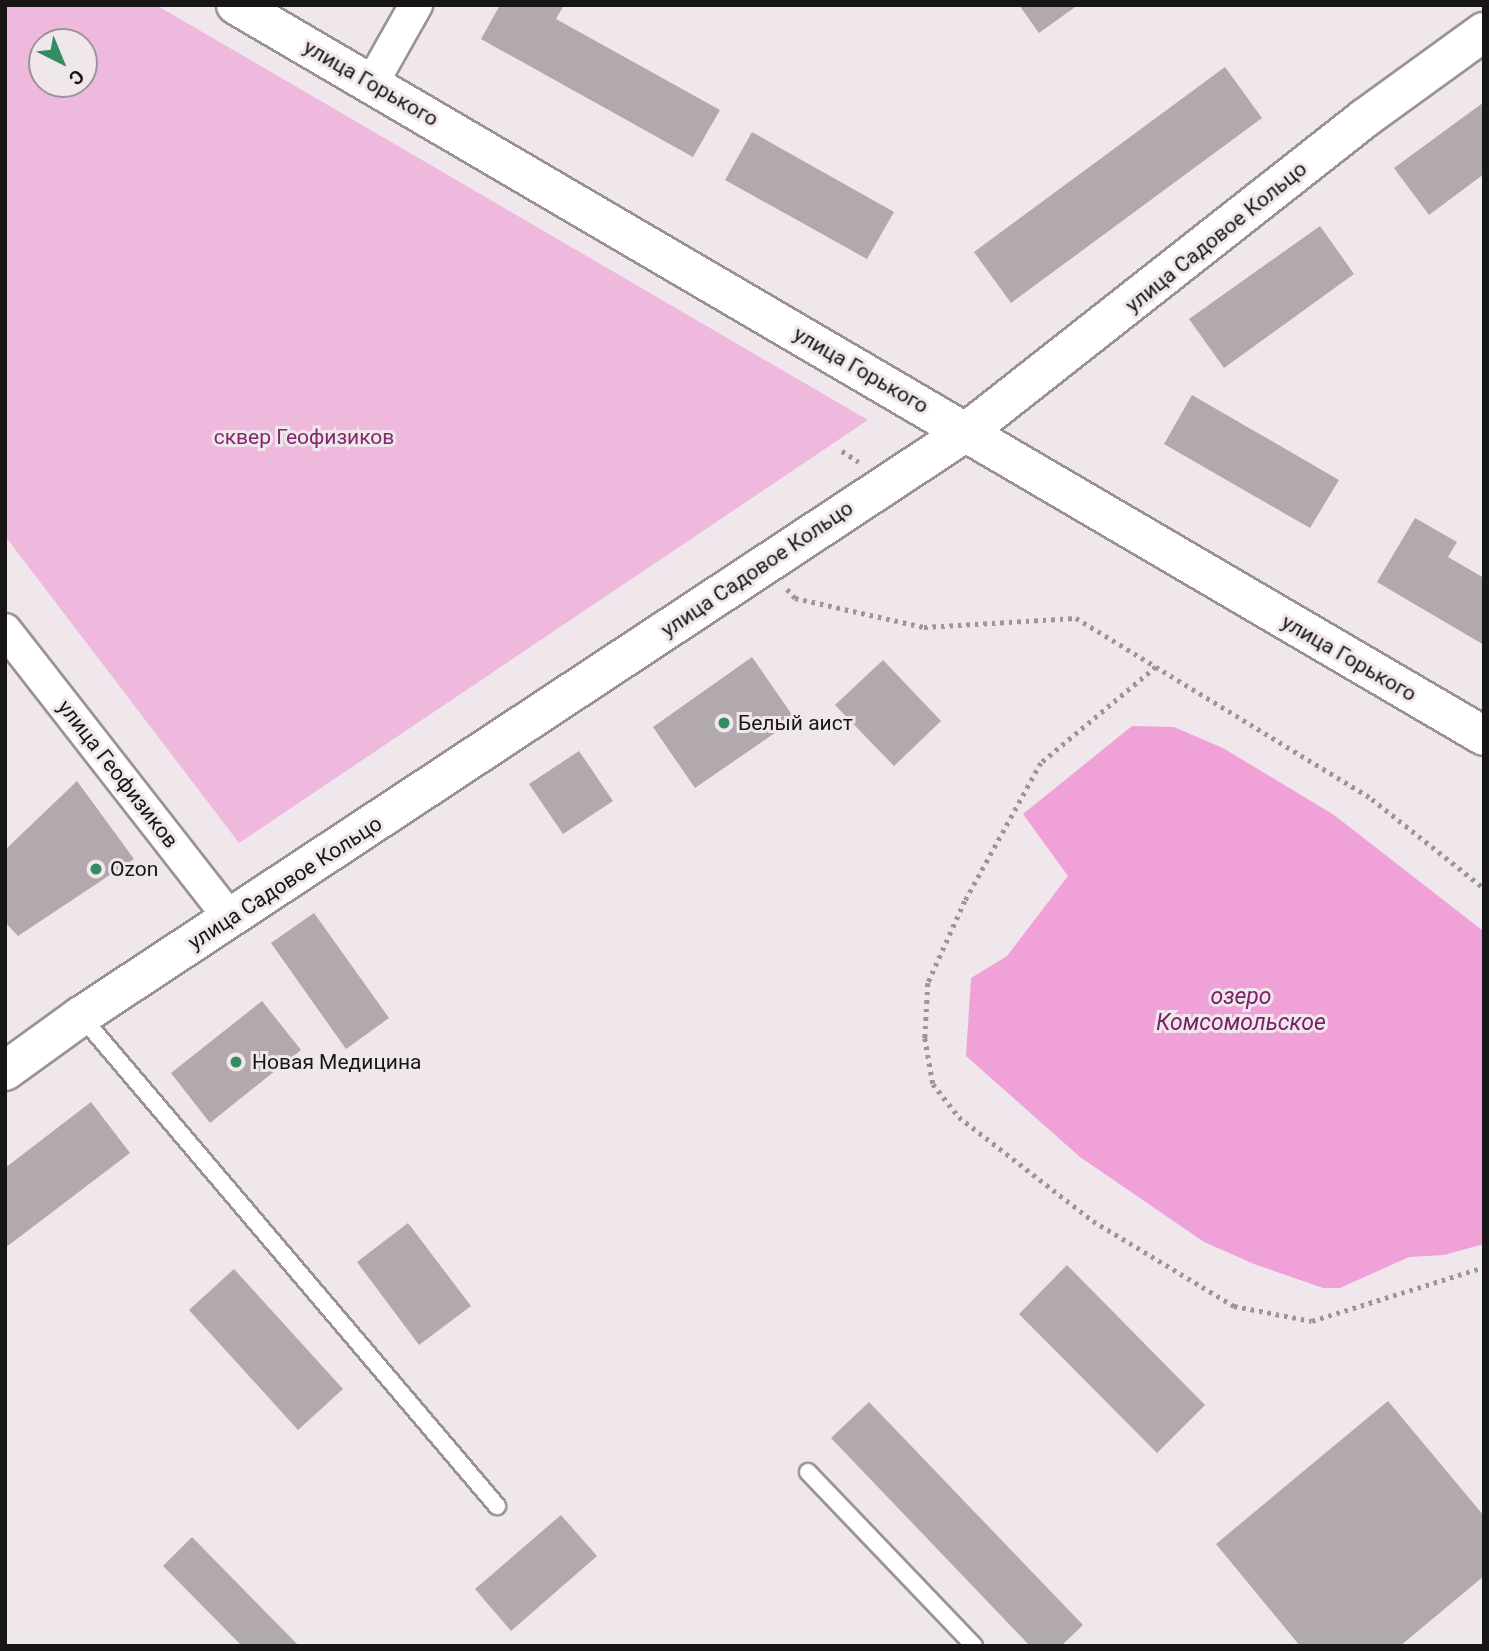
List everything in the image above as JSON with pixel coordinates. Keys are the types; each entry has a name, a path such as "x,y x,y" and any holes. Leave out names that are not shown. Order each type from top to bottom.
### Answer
{"main road":[{"name":"улица Горького","path":"236,5 1484,736"},
{"name":"улица Садовое Кольцо","path":"5,1071 81,1016 966,432 1365,118 1484,32"}],"street":[{"path":"372,83 416,5"},
{"name":"улица Геофизиков","path":"5,630 231,919"}],"lane":[{"path":"81,1016 496,1506"},
{"path":"808,1472 974,1646"}],"path":[{"path":"764,565 795,598 924,627 1076,618 1372,799 1484,888"},
{"path":"1156,667 1041,764 965,901 928,984 925,1038 933,1084 959,1116 1093,1221 1234,1306 1312,1321 1484,1267"}],"green space":[{"name":"cквер Геофизиков","path":"5,5 156,5 868,420 239,843 5,536"}],"water":[{"name":"озеро Комсомольское","path":"1132,726 1174,727 1223,748 1334,815 1482,930 1484,1244 1444,1255 1409,1257 1340,1288 1323,1288 1254,1264 1204,1242 1080,1157 966,1056 971,978 1007,956 1068,876 1023,814"}],"building":[{"path":"500,5 564,5 556,19 720,110 693,157 481,39"},
{"path":"1019,5 1078,5 1039,33"},
{"path":"1225,67 1262,118 1011,303 974,252"},
{"path":"1484,102 1484,174 1429,215 1394,168"},
{"path":"752,132 894,212 867,259 725,180"},
{"path":"1320,226 1354,274 1224,368 1189,319"},
{"path":"1192,395 1339,480 1310,528 1164,444"},
{"path":"1415,518 1457,542 1448,557 1484,578 1484,645 1377,582"},
{"name":"Белый аист","path":"752,657 795,719 695,788 653,727"},
{"path":"883,660 941,721 894,766 835,705"},
{"path":"579,751 613,801 563,834 529,784"},
{"path":"77,781 134,859 18,936 5,922 5,850"},
{"path":"314,913 389,1018 346,1049 271,943"},
{"name":"Новая Медицина","path":"262,1001 301,1050 210,1123 171,1073"},
{"path":"91,1102 130,1153 5,1248 5,1168"},
{"path":"408,1223 471,1306 419,1345 357,1262"},
{"path":"1067,1265 1205,1405 1157,1453 1019,1314"},
{"path":"234,1269 343,1389 298,1430 189,1310"},
{"path":"1388,1401 1484,1516 1484,1576 1400,1646 1300,1646 1216,1544"},
{"path":"869,1402 1083,1625 1061,1646 1030,1646 831,1438"},
{"path":"561,1515 597,1556 511,1631 475,1589"},
{"path":"192,1537 299,1646 242,1646 163,1566"}],"place":[{"name":"Белый аист","path":"724,723"},
{"name":"Ozon","path":"96,869"},
{"name":"Новая Медицина","path":"236,1062"}]}
